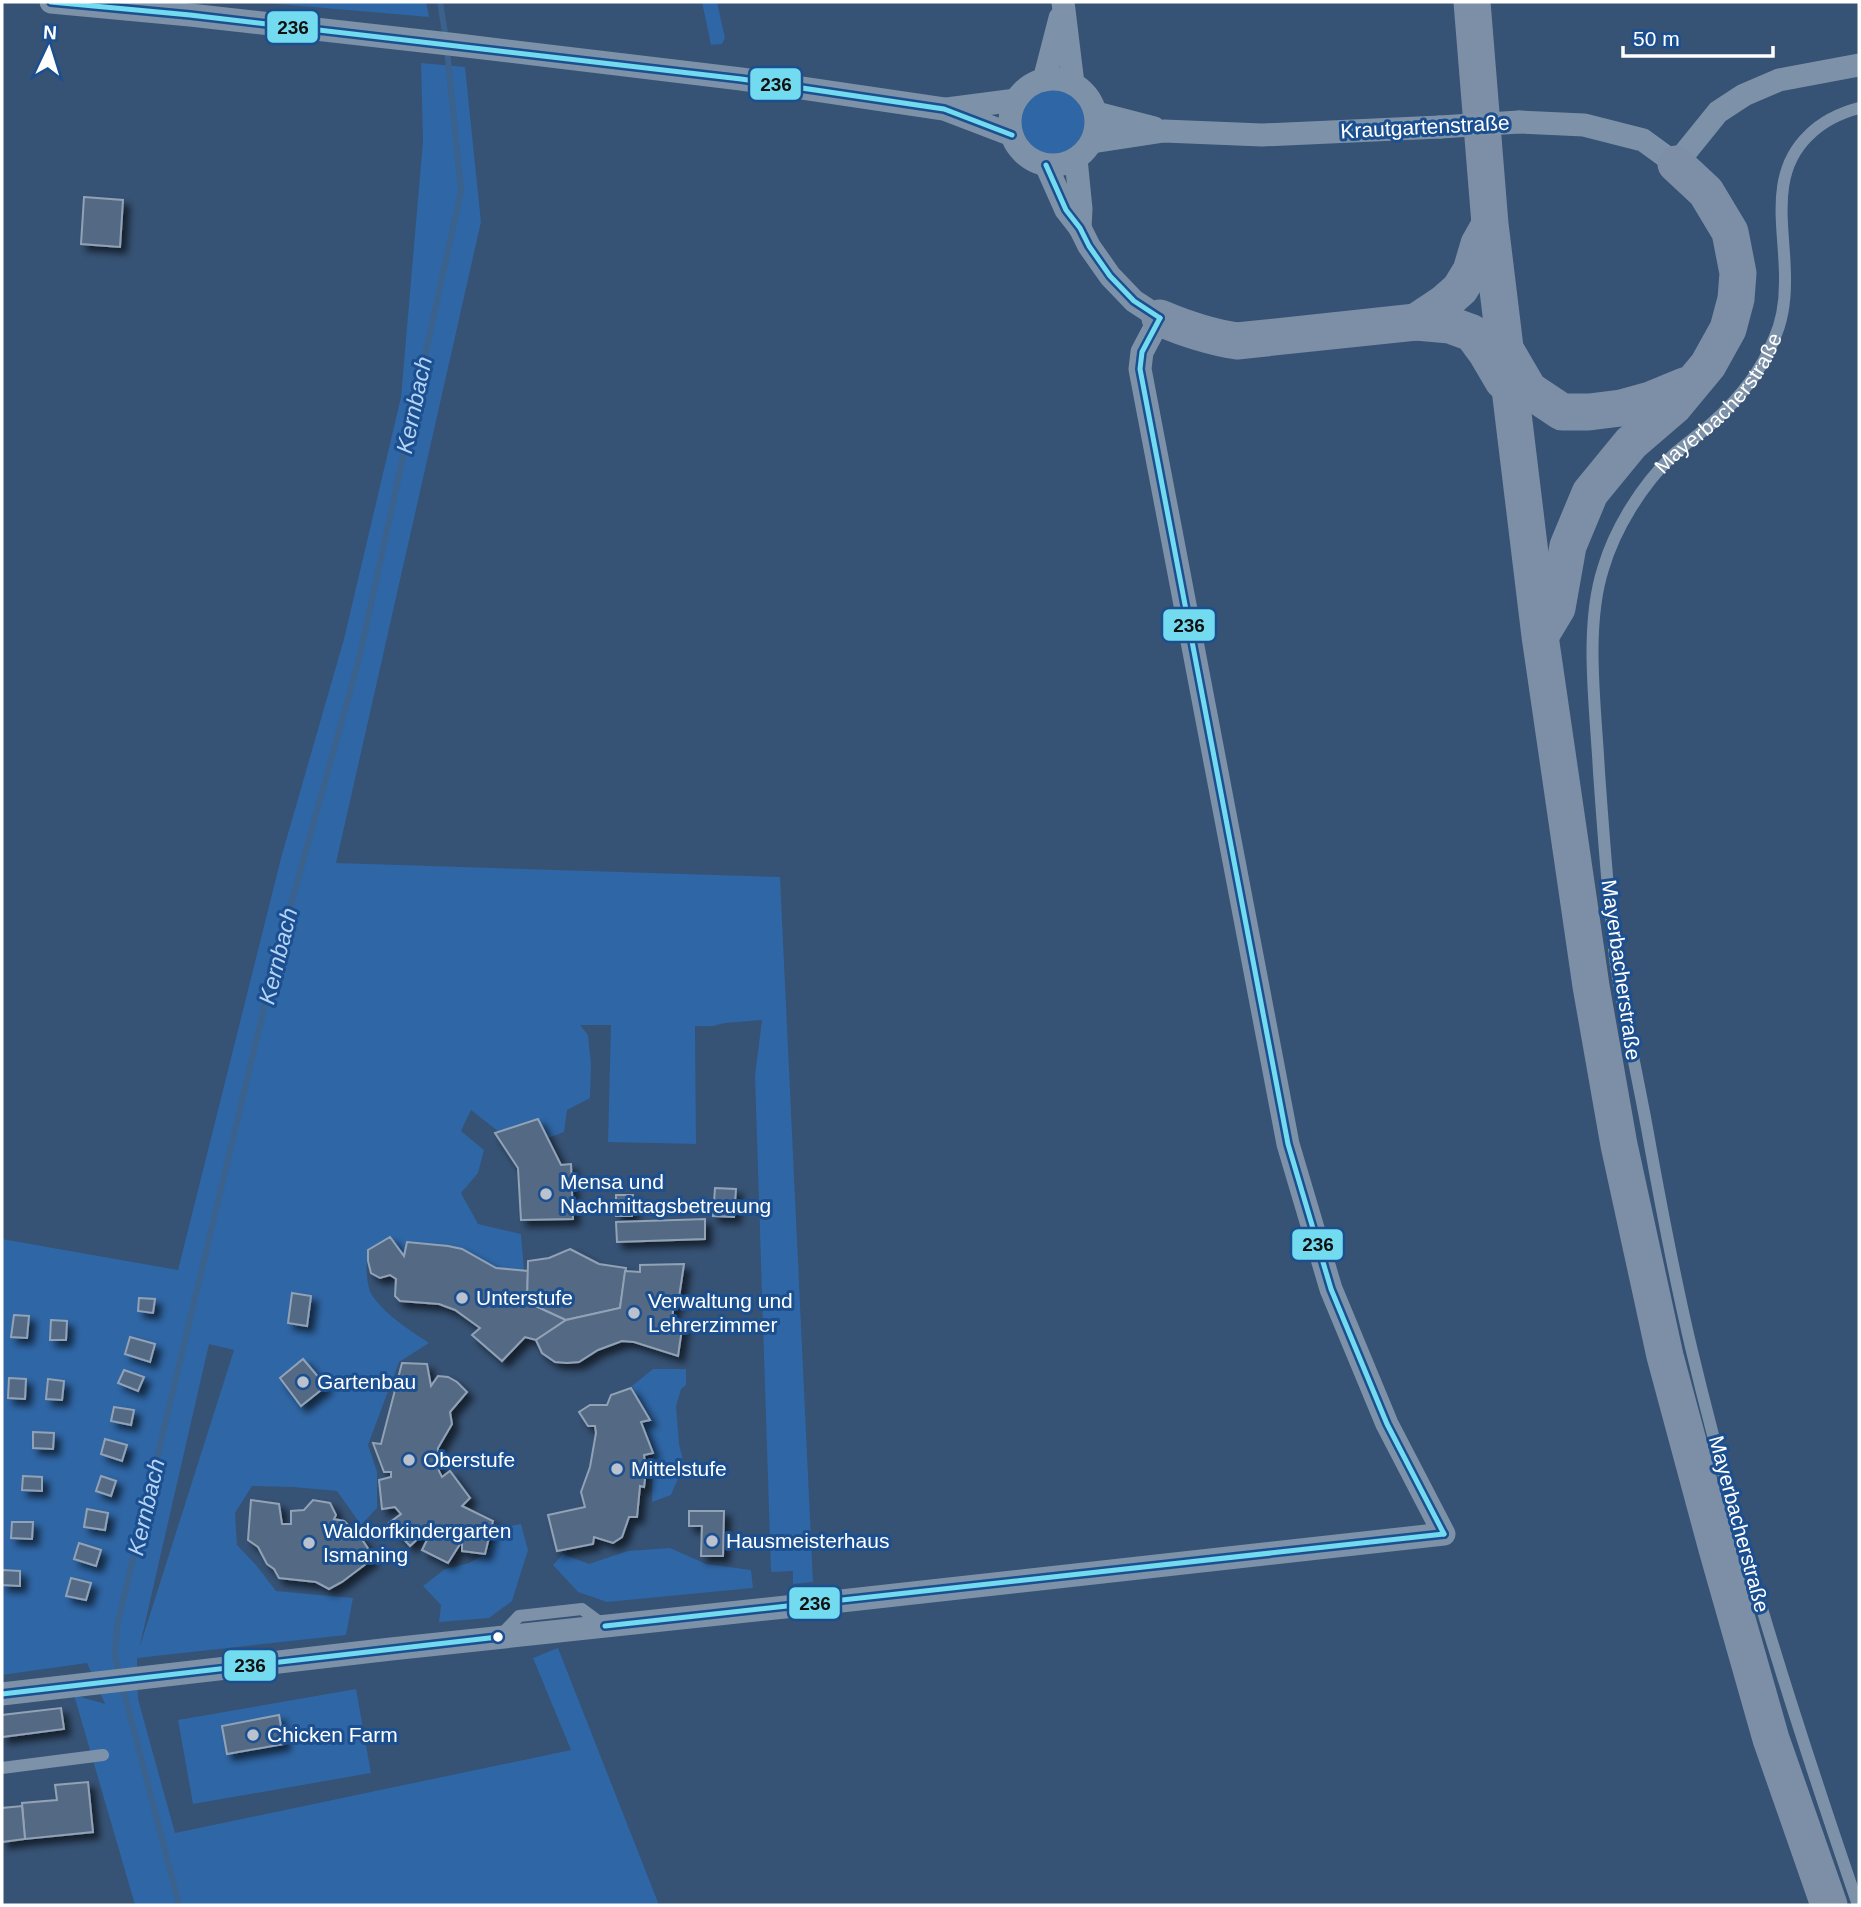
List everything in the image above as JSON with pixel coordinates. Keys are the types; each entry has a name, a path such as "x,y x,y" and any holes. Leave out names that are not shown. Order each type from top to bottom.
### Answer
{"main road":[{"path":"1472,2 1490,225 1540,636 1591,986 1619,1145 1665,1356 1717,1549 1771,1738 1829,1905"},
{"path":"1540,636 1557,608 1568,546 1590,493 1631,443 1674,406 1708,365 1728,329 1736,299 1738,272 1730,232 1706,192 1676,164"},
{"path":"1416,322 1460,289 1471,271 1479,244 1490,225"},
{"path":"1160,318 1202,334 1237,341 1416,322 1450,325 1472,333 1510,394"},
{"path":"1505,348 1529,390 1562,412 1621,408 1692,383"}],"street":[{"path":"51,2 188,8 425,41 741,79 944,109 1012,135"},
{"path":"1044,80 1063,5"},
{"path":"1063,5 1073,84"},
{"path":"1676,164 1718,112 1744,95 1779,80 1859,65"},
{"path":"1044,80 1073,84 1091,101 1096,113 1092,142 1076,159 1056,166 1035,162 1017,146 1012,135 1010,123 1016,100 1033,84 1044,80"},
{"path":"944,109 1016,100"},
{"name":"Krautgartenstraße","path":"1096,113 1164,131"},
{"name":"Krautgartenstraße","path":"1092,142 1164,131 1262,135 1519,122 1584,125 1643,140 1676,164"},
{"path":"1076,159 1080,228"},
{"path":"2,1694 1444,1534 1387,1424 1331,1289 1288,1144 1140,369 1142,352 1160,318 1134,301 1110,276 1066,210 1046,165"}],"lane":[{"name":"Mayerbacherstraße","path":"1857,1905 1797,1727 1744,1550 1691,1348 1665,1228 1616,962 1602,824 1594,623 1603,569 1637,496 1673,455 1714,422 1738,397 1755,375 1774,340 1782,313 1786,282 1781,202 1789,163 1801,142 1819,125 1842,112 1859,108"},
{"path":"2,1768 103,1755"}],"shaded area":[{"path":"255,2 426,2 429,17"},
{"path":"702,2 717,2 725,38 722,44 711,45"},
{"path":"421,63 465,67 481,222 336,863 780,877 813,1582 793,1584 793,1571 771,1572 755,1076 762,1020 695,1026 696,1144 608,1142 611,1025 580,1025 588,1035 590,1098 567,1110 564,1132 548,1138 538,1119 499,1132 471,1110 461,1131 484,1150 478,1173 461,1193 478,1224 521,1234 524,1270 496,1268 462,1249 448,1246 407,1242 404,1256 390,1237 368,1250 368,1281 374,1298 392,1317 429,1343 399,1362 368,1445 377,1472 377,1508 361,1525 337,1491 252,1486 235,1513 237,1545 276,1591 353,1598 346,1635 137,1658 138,1699 175,1833 571,1750 533,1658 558,1648 659,1905 135,1905 74,1695 105,1704 87,1663 2,1675 2,1239 178,1270 281,858 344,639 401,397 423,141","holes":["209,1344 234,1350 140,1646"]},
{"path":"1047,90 1059,90 1076,99 1083,110 1083,134 1076,145 1059,154 1047,154 1035,149 1026,140 1021,128 1021,116 1026,104 1035,95"},
{"path":"653,1369 686,1369 686,1385 681,1389 676,1406 679,1444 684,1464 671,1495 652,1502 653,1453 641,1422 649,1420 632,1386"},
{"path":"521,1524 528,1550 512,1601 489,1618 439,1622 441,1605 423,1586 445,1569 469,1563 485,1554 501,1528"},
{"path":"670,1548 706,1564 751,1570 753,1588 607,1602 578,1592 553,1565 563,1554 589,1564 628,1551"},
{"path":"356,1689 371,1773 193,1804 178,1720"}],"building":[{"path":"84,197 123,200 120,247 81,244"},
{"name":"Mensa und Nachmittagsbetreuung","path":"538,1119 561,1165 571,1164 573,1219 521,1220 518,1168 495,1133"},
{"path":"715,1188 736,1189 734,1217 713,1216"},
{"path":"616,1195 633,1195 632,1216 616,1216"},
{"path":"705,1219 705,1239 617,1242 616,1222"},
{"name":"Unterstufe","path":"390,1237 404,1256 407,1242 448,1246 462,1249 496,1268 528,1271 527,1302 566,1320 536,1340 525,1337 502,1361 472,1335 480,1328 455,1310 439,1304 400,1301 395,1296 396,1279 390,1275 380,1278 371,1273 368,1250"},
{"path":"570,1249 599,1264 626,1268 620,1308 566,1320 527,1302 528,1261 549,1258"},
{"name":"Verwaltung und Lehrerzimmer","path":"684,1264 678,1304 674,1304 672,1319 683,1322 678,1356 634,1342 622,1341 598,1350 579,1362 555,1362 542,1353 536,1340 566,1320 620,1308 625,1271 640,1272 640,1265"},
{"path":"292,1293 311,1296 307,1326 288,1323"},
{"path":"139,1298 155,1299 153,1313 138,1311"},
{"path":"14,1315 29,1316 27,1338 11,1337"},
{"path":"51,1320 67,1321 66,1340 50,1340"},
{"path":"130,1337 155,1344 150,1362 125,1354"},
{"name":"Gartenbau","path":"303,1359 326,1386 301,1406 280,1378"},
{"name":"Oberstufe","path":"402,1363 427,1364 431,1386 438,1376 448,1377 467,1392 450,1412 452,1424 438,1448 439,1471 442,1477 450,1471 470,1498 462,1506 493,1521 485,1554 462,1551 462,1541 448,1563 422,1550 428,1538 422,1535 410,1546 389,1523 401,1514 395,1507 382,1509 379,1480 391,1477 391,1472 384,1472 373,1443 381,1444"},
{"path":"124,1370 144,1377 138,1391 118,1383"},
{"path":"9,1378 26,1379 25,1399 8,1398"},
{"path":"48,1379 64,1381 62,1400 46,1399"},
{"name":"Mittelstufe","path":"631,1388 650,1420 641,1422 653,1453 644,1455 646,1471 644,1487 640,1486 637,1517 629,1517 622,1537 613,1543 594,1537 593,1544 557,1551 548,1515 585,1507 581,1492 590,1467 596,1433 595,1426 588,1426 579,1412 590,1405 607,1405 611,1395"},
{"path":"114,1407 134,1410 131,1425 111,1421"},
{"path":"33,1432 54,1433 53,1449 33,1448"},
{"path":"105,1439 127,1445 122,1461 101,1454"},
{"path":"23,1476 42,1477 42,1491 22,1490"},
{"path":"101,1476 116,1481 111,1496 96,1491"},
{"name":"Waldorfkindergarten Ismaning","path":"251,1500 279,1504 282,1524 291,1524 291,1511 304,1510 313,1500 330,1503 336,1515 334,1519 344,1521 361,1538 369,1550 371,1560 329,1589 316,1582 279,1578 258,1547 248,1540"},
{"path":"87,1509 108,1513 105,1530 84,1527"},
{"name":"Hausmeisterhaus","path":"689,1511 724,1511 723,1556 701,1556 702,1526 689,1526"},
{"path":"12,1522 33,1522 32,1539 11,1538"},
{"path":"79,1543 101,1550 96,1566 74,1559"},
{"path":"2,1570 20,1571 20,1586 2,1585"},
{"path":"71,1578 91,1583 86,1600 66,1596"},
{"path":"61,1708 64,1729 2,1737 2,1715"},
{"name":"Chicken Farm","path":"279,1715 284,1744 227,1754 222,1726"},
{"path":"88,1782 93,1832 25,1839 22,1803 57,1800 55,1785"},
{"path":"22,1806 25,1839 2,1842 2,1808"}],"waterway":[{"name":"Kernbach","path":"440,2 446,39"},
{"name":"Kernbach","path":"179,1905 115,1657 117,1626 275,962 359,659 461,191 447,49"}],"transit line":[{"name":"236","path":"51,2 190,15 741,79 944,109 1012,135"},
{"name":"236","path":"1046,165 1066,210 1110,276 1134,301 1160,318"},
{"name":"236","path":"1160,318 1142,352 1140,369 1288,1144 1331,1289 1387,1424 1444,1534"},
{"name":"236","path":"605,1626 1444,1534"},
{"name":"236","path":"2,1694 498,1637"}],"place":[{"name":"Mensa und Nachmittagsbetreuung","path":"546,1194"},
{"name":"Unterstufe","path":"462,1298"},
{"name":"Verwaltung und Lehrerzimmer","path":"634,1313"},
{"name":"Gartenbau","path":"303,1382"},
{"name":"Oberstufe","path":"409,1460"},
{"name":"Mittelstufe","path":"617,1469"},
{"name":"Hausmeisterhaus","path":"712,1541"},
{"name":"Waldorfkindergarten Ismaning","path":"309,1543"},
{"name":"Chicken Farm","path":"253,1735"}]}
